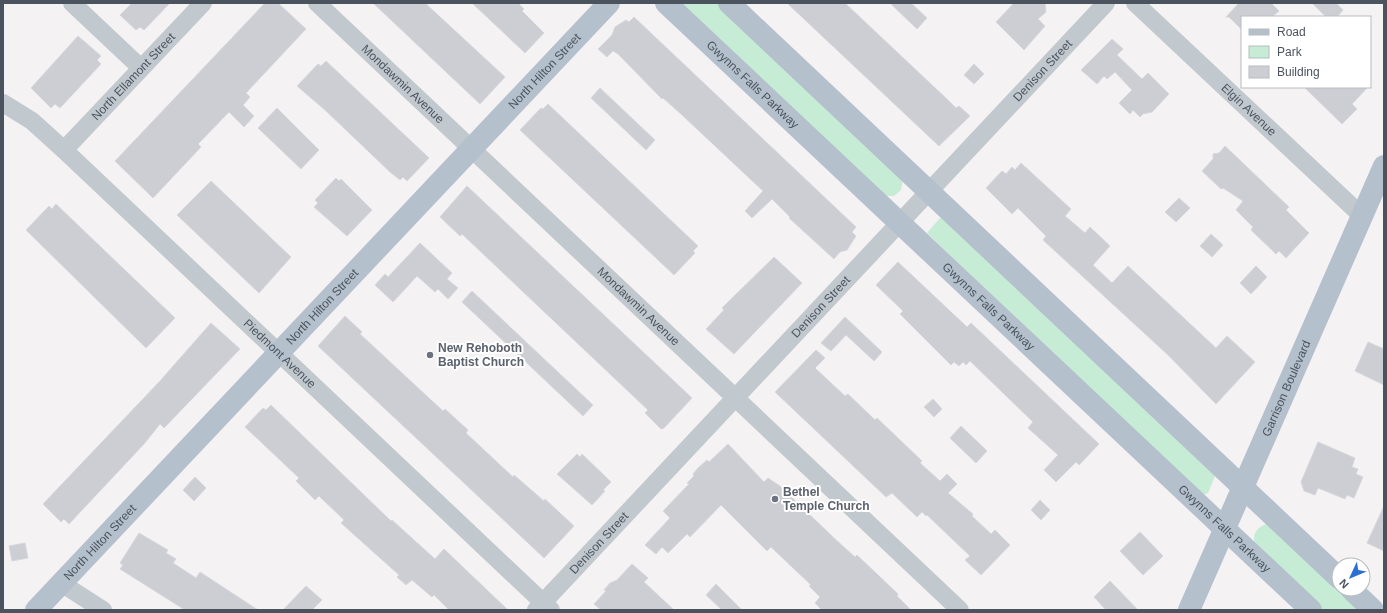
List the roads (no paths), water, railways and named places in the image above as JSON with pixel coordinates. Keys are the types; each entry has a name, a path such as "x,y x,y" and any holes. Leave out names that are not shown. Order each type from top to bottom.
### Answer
{"main road":[{"name":"North Hilton Street","path":"36,610 609,3"},
{"name":"Gwynns Falls Parkway","path":"666,3 901,222 1311,610"},
{"path":"729,3 1331,570"},
{"name":"Garrison Boulevard","path":"1189,610 1224,527 1384,166"},
{"path":"1359,597 1373,610"}],"street":[{"path":"72,3 141,68"},
{"name":"North Ellamont Street","path":"64,150 203,3"},
{"name":"Mondawmin Avenue","path":"317,3 960,610"},
{"name":"Denison Street","path":"544,607 735,398 1106,3"},
{"name":"Elgin Avenue","path":"1136,3 1362,216"},
{"name":"Piedmont Avenue","path":"3,103 32,121 64,150 279,352 544,607"},
{"path":"61,583 103,610"}],"place":[{"name":"New Rehoboth Baptist Church","path":"430,355"},
{"name":"Bethel Temple Church","path":"775,499"}]}
